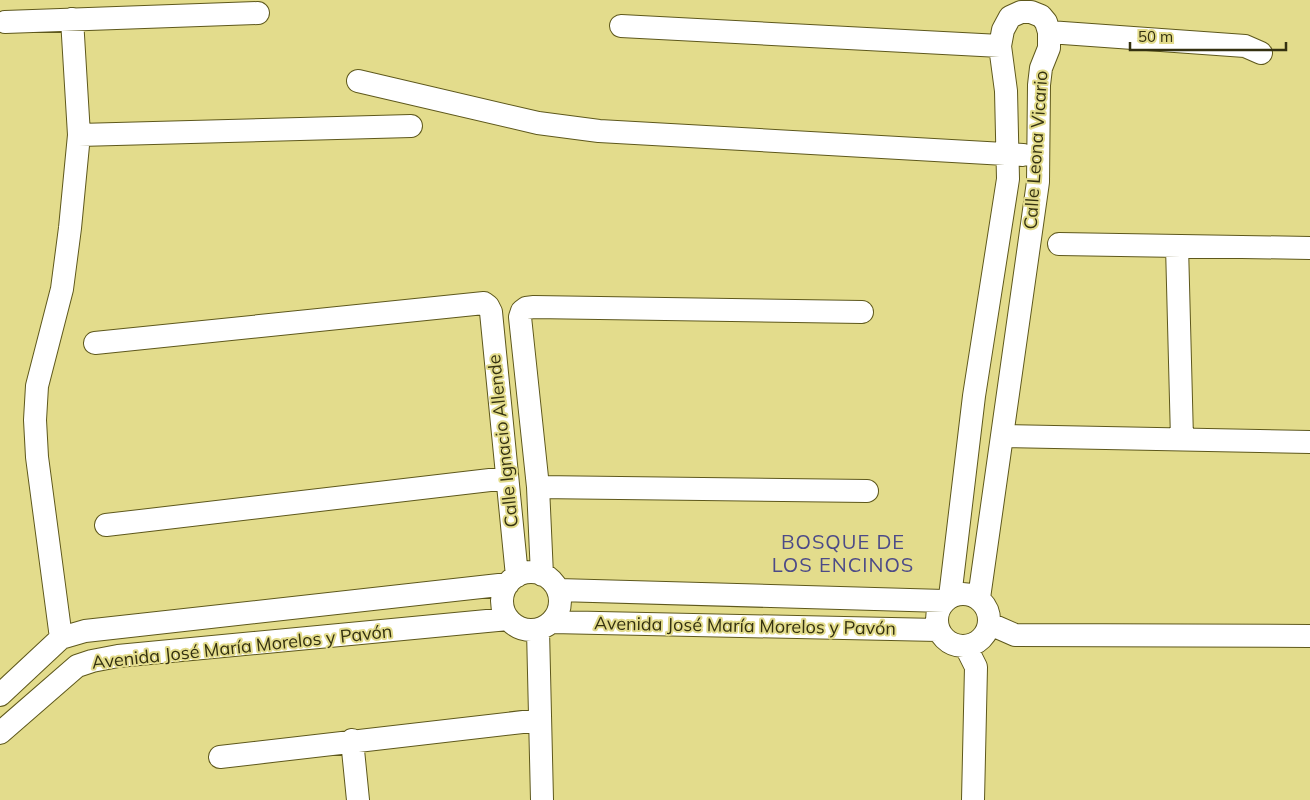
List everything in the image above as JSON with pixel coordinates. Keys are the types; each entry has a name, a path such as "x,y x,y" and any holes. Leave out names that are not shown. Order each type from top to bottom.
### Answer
{"street":[{"name":"Calle Leona Vicario","path":"947,599 974,396 1008,178 1006,90 1000,46 1003,30 1010,18 1021,12 1031,12 1041,16 1046,22 1049,32 1049,48 1041,68 1039,85 1038,182 979,598"},
{"path":"5,22 258,13"},
{"path":"61,638 37,457 35,420 38,386 62,289 79,135 72,19"},
{"path":"621,26 1000,46"},
{"path":"1049,32 1245,46 1261,53"},
{"path":"358,80 538,123 598,131 1038,156"},
{"path":"79,135 411,126"},
{"path":"1059,244 1310,248"},
{"path":"1177,246 1182,439"},
{"name":"Calle Ignacio Allende","path":"95,343 484,302 491,312 507,478 512,580"},
{"name":"Calle Ignacio Allende","path":"542,575 538,487 520,318 522,311 534,306 862,312"},
{"path":"974,396 1006,401"},
{"path":"1002,436 1310,442"},
{"path":"106,525 507,478"},
{"path":"538,487 867,490"},
{"path":"542,800 540,720 545,626 560,607 558,590 552,581 542,575 529,572 512,580 503,595 503,608 508,619 522,629 545,626"},
{"name":"Avenida José María Morelos y Pavón","path":"3,692 61,638 85,631 512,580"},
{"name":"Avenida José María Morelos y Pavón","path":"558,590 947,599"},
{"path":"960,594 970,594 979,598 988,610 990,624 982,640 966,647 954,645 945,639 938,630 936,620 938,610 947,599 960,594"},
{"name":"Avenida José María Morelos y Pavón","path":"0,733 66,674 77,666 92,661 118,656 508,619"},
{"path":"990,624 1015,635 1310,636"},
{"name":"Avenida José María Morelos y Pavón","path":"545,626 938,630"},
{"path":"966,647 976,667 973,800"},
{"path":"3,692 26,711"},
{"path":"220,757 352,740 540,720"},
{"path":"352,740 358,800"}],"district":[{"name":"BOSQUE DE LOS ENCINOS","path":"843,554"}]}
